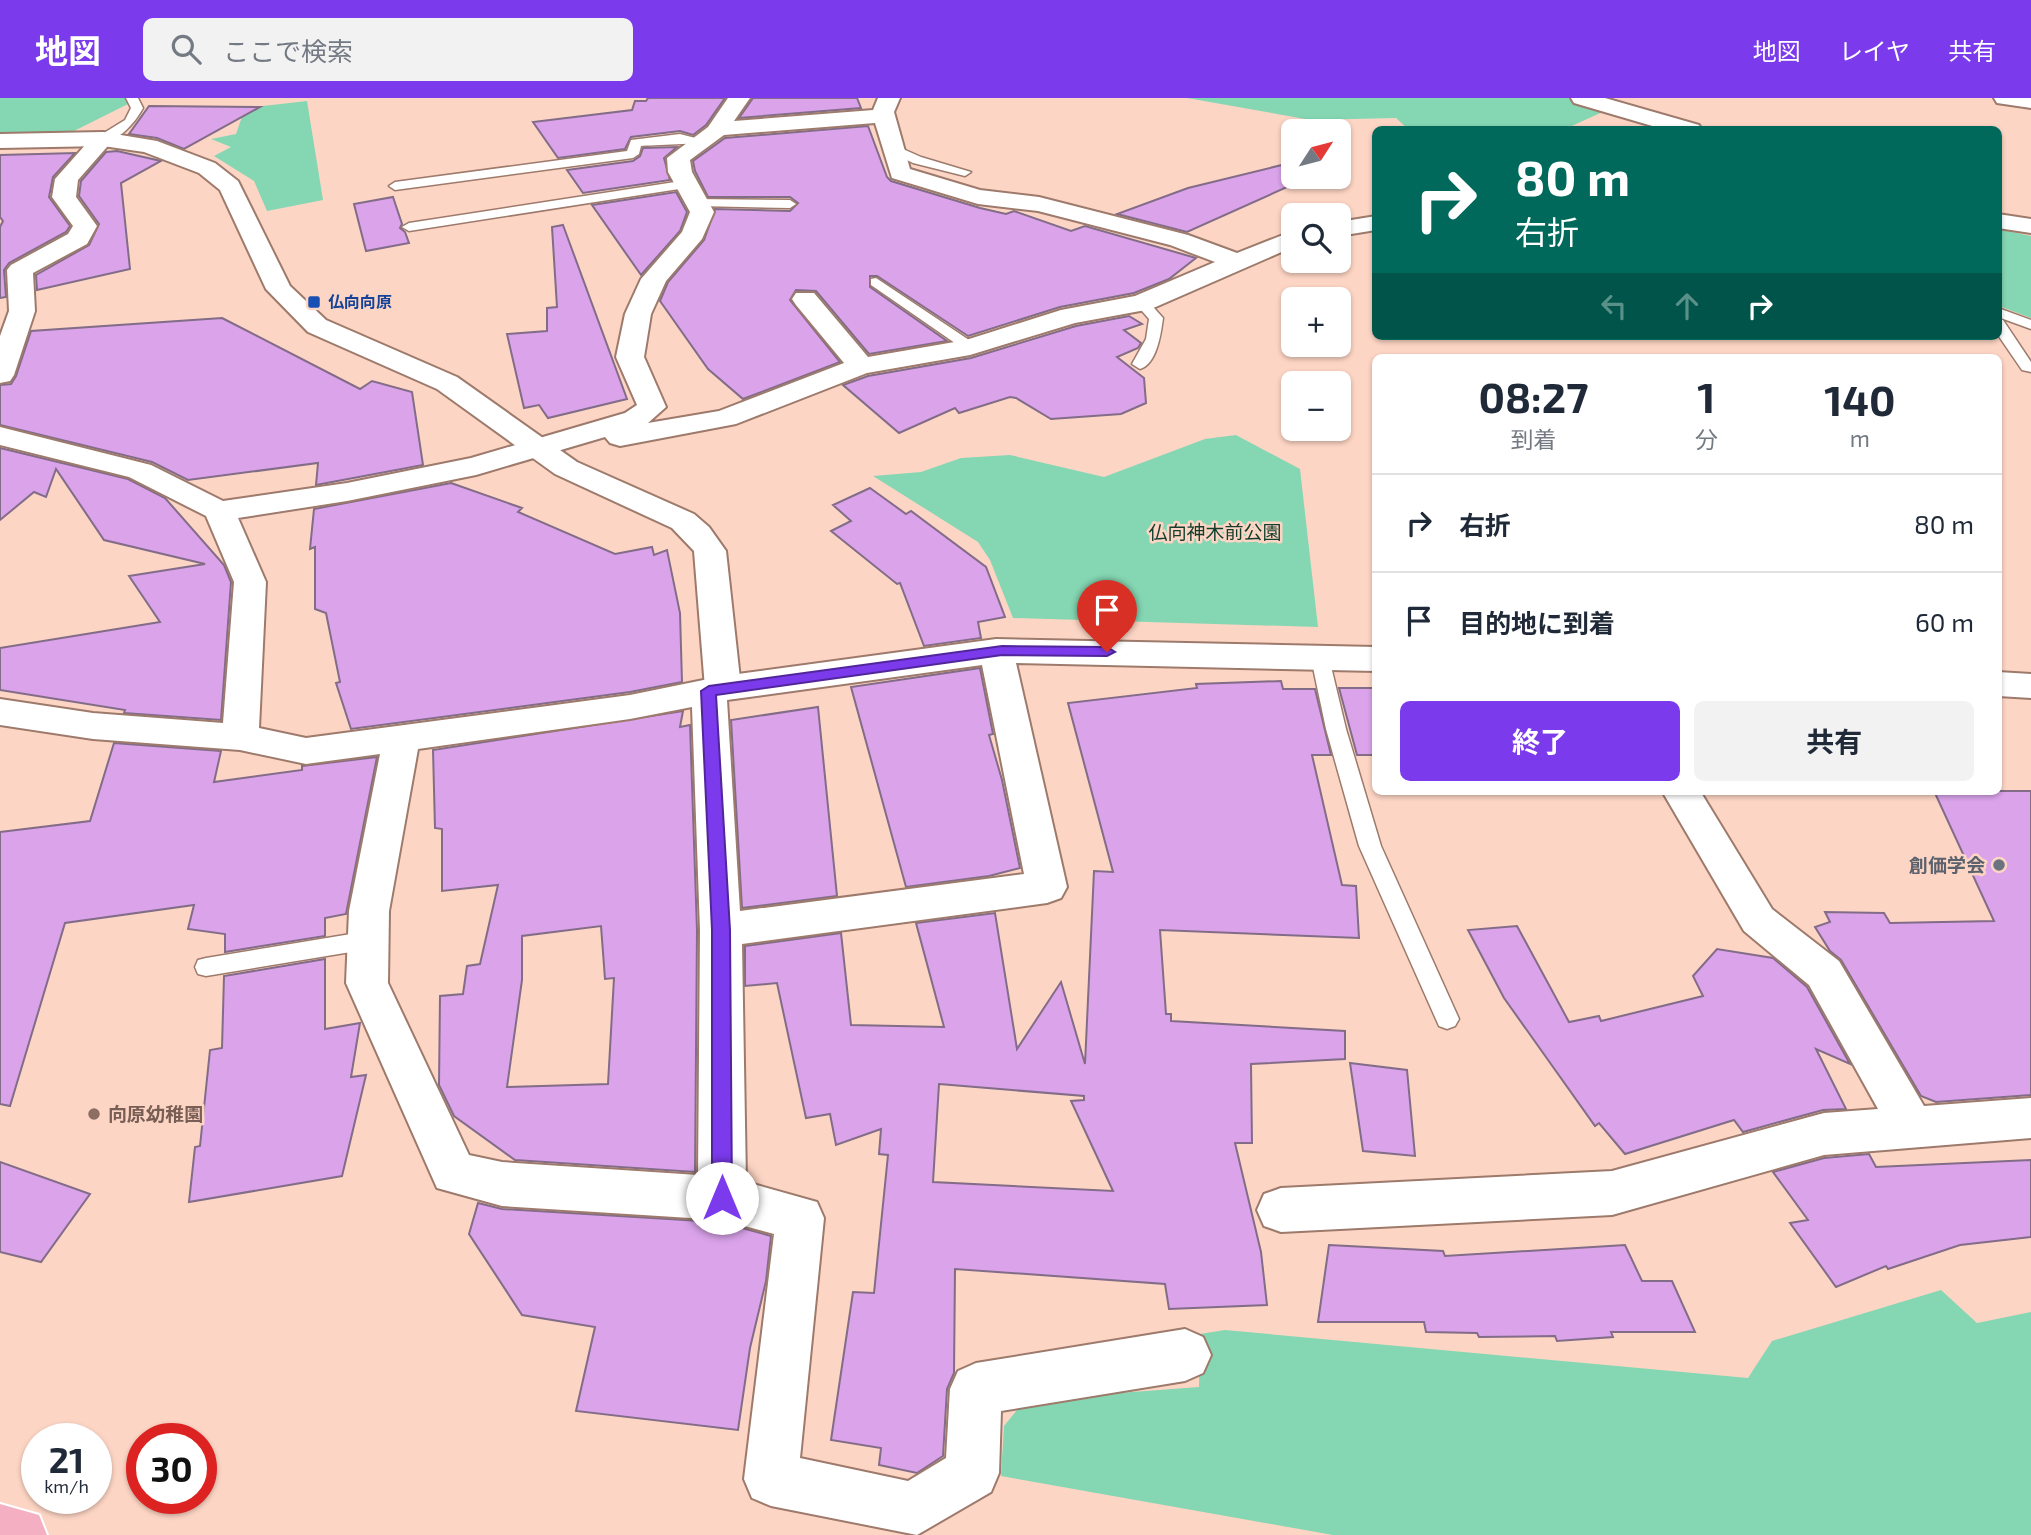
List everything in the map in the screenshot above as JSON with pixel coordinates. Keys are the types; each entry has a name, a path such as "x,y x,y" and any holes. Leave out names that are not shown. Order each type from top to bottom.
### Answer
{"highway":[{"path":"0,1532 19,1535"}],"street":[{"path":"0,436 140,471 219,511 360,489 538,450 635,419 652,407 630,357 638,314 654,279 693,234 702,212 680,172 678,158 709,135 739,98"},
{"path":"1582,98 1675,126"},
{"path":"1996,98 2019,102"},
{"path":"709,135 886,107 900,173 978,197 1039,204 1179,240 1240,262"},
{"path":"0,375 22,311 20,270 78,239 85,226 64,197 67,179 103,139"},
{"path":"0,141 103,139 149,146 207,168 230,186 279,289 317,326 447,383 566,468 667,511 698,534 710,551 714,570 721,930 722,1198"},
{"path":"2002,222 2031,226"},
{"path":"1351,227 1372,224"},
{"path":"538,450 584,446 671,426 726,418 861,366 970,347 1070,316 1142,303 1281,245"},
{"path":"805,299 861,366"},
{"path":"219,511 250,582 240,737"},
{"path":"721,930 1046,887 996,652"},
{"path":"0,712 18,718 93,726 240,737 306,751 630,707 716,689 996,652 1372,659"},
{"path":"2002,684 2031,686"},
{"path":"402,738 369,911 368,983 454,1173 502,1184 722,1198 800,1218 771,1479 913,1509 972,1473 976,1389 1185,1355"},
{"path":"1683,795 1758,920 1824,973 1910,1126"},
{"path":"1281,1210 1612,1193 1824,1134 2031,1118"}],"lane":[{"path":"103,139 130,122 137,108 132,98"},
{"path":"395,186 633,154 635,143 709,135"},
{"path":"894,149 917,160 965,172"},
{"path":"409,226 693,193 790,204"},
{"path":"876,282 970,347"},
{"path":"1140,364 1153,339 1156,318 1142,303"},
{"path":"2002,314 2031,325"},
{"path":"2002,329 2027,367 2031,367"},
{"path":"1320,658 1336,729 1370,846 1447,1019"},
{"path":"206,968 369,940"}],"green space":[{"path":"0,98 140,98 72,132 0,134"},
{"path":"1187,98 1568,98 1607,110 1572,126 1405,126 1396,118 1305,119"},
{"path":"307,101 323,200 267,211 254,181 214,156 231,147 211,139 236,134 245,108"},
{"path":"2002,230 2031,236 2031,318 2002,307"},
{"name":"仏向神木前公園","path":"1236,435 1300,469 1318,627 1013,618 990,560 978,542 873,476 921,472 961,458 1010,455 1104,477 1205,439"},
{"path":"1941,1290 1977,1323 2031,1312 2031,1535 1333,1535 1001,1476 1004,1426 1025,1400 1199,1387 1200,1334 1225,1330 1748,1378 1772,1341"}],"building":[{"path":"648,98 725,98 706,125 693,135 680,131 631,137 625,149 558,158 533,122 632,110 635,101 646,101"},
{"path":"753,98 857,98 861,108 739,118"},
{"path":"149,106 260,107 184,149 157,138 129,134"},
{"path":"868,126 887,177 891,181 980,208 1006,214 1014,211 1071,231 1085,226 1196,258 1169,279 1134,293 1060,307 968,336 877,276 870,276 870,287 947,341 869,354 816,291 796,290 790,300 840,362 743,399 708,369 660,301 668,282 704,240 715,209 790,211 798,203 790,197 708,197 693,161 725,138"},
{"path":"677,147 664,158 670,180 583,193 567,170 633,161 640,156 643,148"},
{"path":"117,151 161,161 121,183 130,269 37,290 36,275 89,245 99,224 79,196 81,181 106,152"},
{"path":"75,153 53,177 49,197 70,226 66,232 9,263 4,270 6,297 0,298 0,227 3,221 0,217 0,155"},
{"path":"1281,165 1283,189 1187,232 1117,214 1188,188"},
{"path":"676,192 687,212 680,231 641,275 592,205"},
{"path":"393,197 402,224 400,228 405,232 409,243 366,251 354,204"},
{"path":"563,225 627,399 548,418 539,405 524,408 507,334 547,331 547,308 557,307 552,227"},
{"path":"1129,316 1142,324 1124,330 1141,343 1138,348 1117,357 1144,378 1146,403 1121,414 1051,419 1010,397 959,413 955,408 899,433 843,385 868,376 971,358 1076,326"},
{"path":"222,318 360,389 372,381 412,392 423,465 316,485 318,463 188,480 152,462 0,425 0,385 11,384 16,376 31,331"},
{"path":"0,448 128,479 165,498 224,565 231,582 221,720 124,713 125,710 0,690 0,648 160,622 129,576 205,564 104,540 56,469 46,497 34,492 0,520"},
{"path":"451,483 522,508 518,512 615,554 652,547 654,555 667,550 680,613 682,682 630,692 351,729 336,683 340,682 326,613 315,609 315,547 310,549 314,509"},
{"path":"870,488 906,514 911,511 986,567 1005,617 978,622 981,638 924,646 900,583 897,584 831,531 851,521 833,505"},
{"path":"980,668 993,734 989,735 1002,780 1020,868 989,876 906,887 851,687"},
{"path":"1281,681 1283,689 1315,689 1331,755 1312,755 1342,885 1356,886 1359,938 1160,930 1166,1014 1171,1014 1171,1021 1345,1031 1345,1059 1251,1064 1252,1143 1235,1143 1261,1252 1267,1305 1169,1309 1165,1284 955,1269 954,1373 947,1389 943,1456 917,1473 879,1465 881,1448 831,1440 853,1292 874,1293 888,1155 879,1154 881,1129 836,1145 830,1114 806,1118 777,983 745,986 745,946 841,933 851,1025 944,1027 916,923 995,913 1017,1049 1061,982 1085,1064 1094,871 1113,872 1068,703 1197,688 1196,684","holes":["939,1084 1084,1096 1084,1100 1071,1101 1113,1191 933,1182"]},
{"path":"1339,688 1372,688 1372,755 1357,755"},
{"path":"818,707 837,896 742,908 731,720"},
{"path":"683,711 680,727 690,725 697,930 695,1172 515,1160 454,1116 439,1085 440,996 463,994 467,966 480,964 498,885 442,891 442,829 435,828 433,750","holes":["601,926 605,979 614,978 608,1084 507,1087 522,980 522,936"]},
{"path":"114,743 221,751 214,782 302,770 302,766 377,757 346,914 325,918 325,936 225,952 225,934 188,929 194,905 65,923 10,1106 0,1104 0,832 90,821"},
{"path":"2002,791 2031,791 2031,1095 1936,1102 1921,1096 1841,960 1830,951 1815,927 1830,922 1825,912 1884,913 1890,923 1994,921 1936,795 2002,795"},
{"path":"1517,926 1569,1022 1599,1016 1601,1021 1703,996 1693,976 1717,949 1773,958 1807,987 1850,1064 1816,1049 1846,1109 1823,1110 1743,1132 1734,1120 1625,1154 1599,1123 1595,1126 1504,998 1468,930"},
{"path":"325,959 325,1029 360,1023 351,1077 366,1075 342,1176 189,1202 195,1147 200,1146 210,1050 222,1048 224,976"},
{"path":"1350,1063 1407,1070 1415,1156 1363,1151"},
{"path":"1869,1154 1876,1167 2031,1160 2031,1237 1960,1245 1888,1269 1886,1266 1836,1287 1790,1223 1808,1220 1773,1172 1824,1158"},
{"path":"0,1162 90,1194 41,1262 0,1252"},
{"path":"478,1203 502,1209 701,1221 701,1224 742,1228 771,1236 766,1281 750,1348 738,1430 576,1411 595,1327 522,1315 469,1234"},
{"path":"1329,1245 1443,1251 1445,1256 1625,1245 1642,1281 1672,1281 1695,1332 1611,1332 1613,1337 1557,1341 1555,1336 1479,1337 1477,1333 1426,1332 1424,1322 1318,1322"}],"place":[{"name":"仏向向原","path":"314,302"},
{"name":"創価学会","path":"1999,865"},
{"name":"向原幼稚園","path":"94,1114"}],"route":[{"path":"722,1198 721,930 709,691 1002,651 1107,652"}]}
